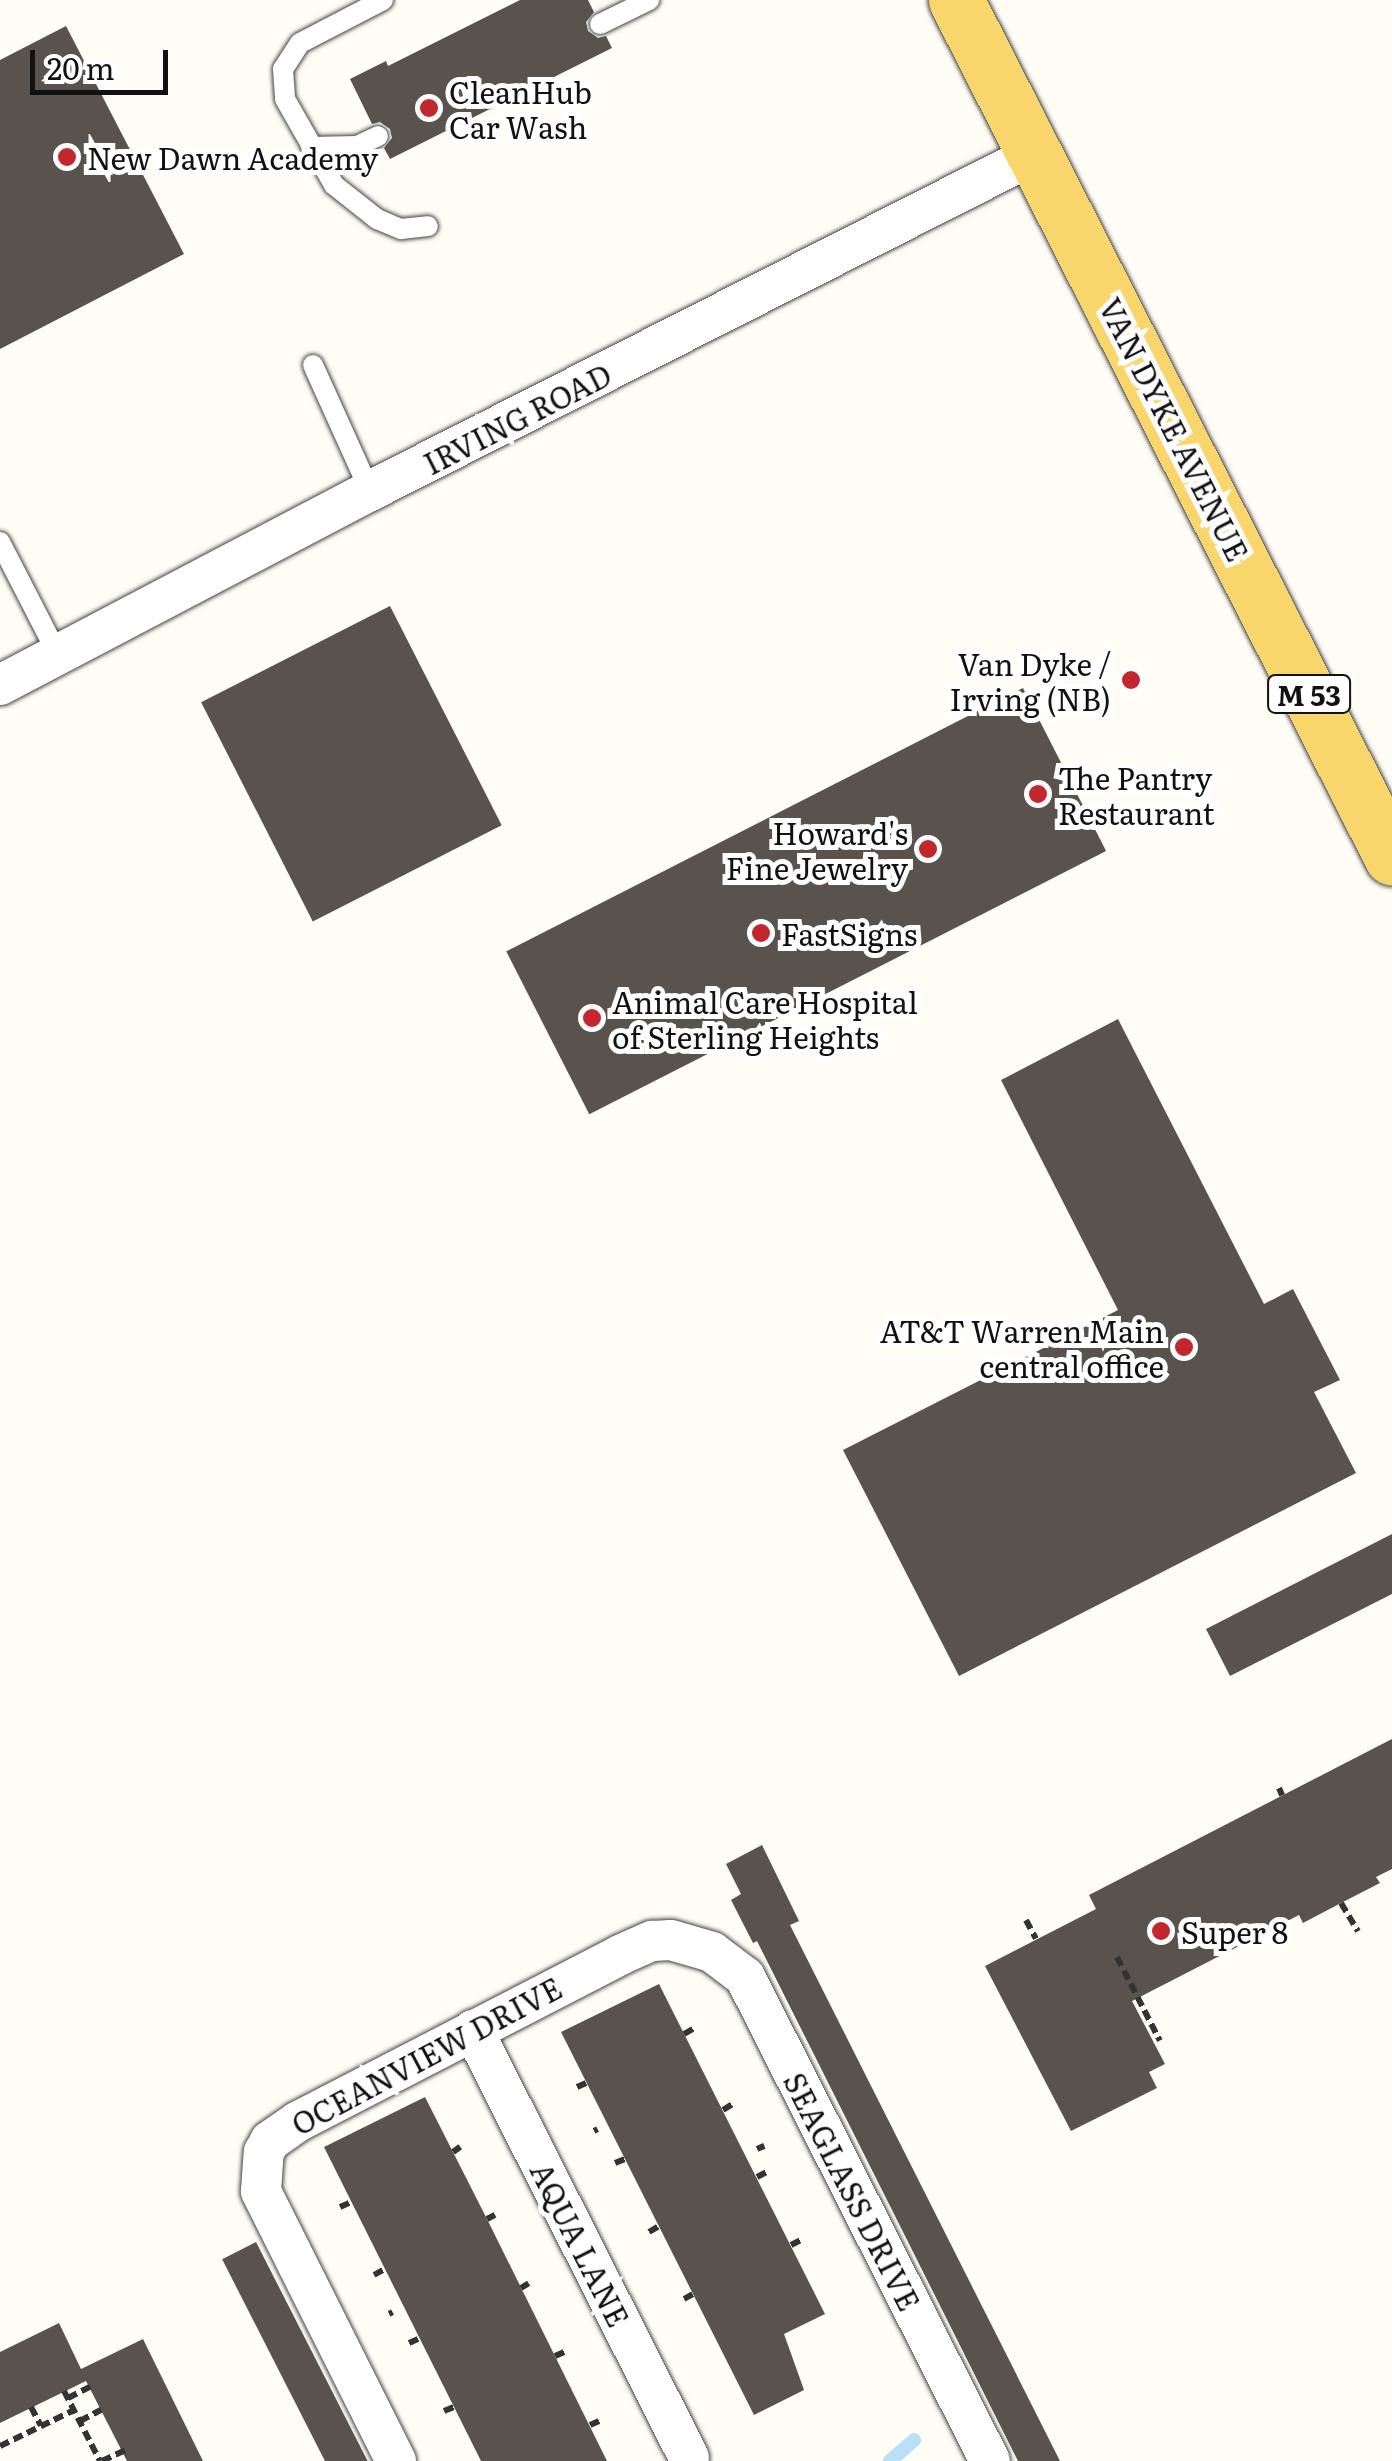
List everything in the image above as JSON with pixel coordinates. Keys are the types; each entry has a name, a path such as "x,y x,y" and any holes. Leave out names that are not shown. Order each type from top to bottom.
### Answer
{"main road":[{"name":"VAN DYKE AVENUE","path":"956,0 1392,858"}],"street":[{"name":"IRVING ROAD","path":"0,685 370,491 1036,154"},
{"name":"OCEANVIEW DRIVE","path":"396,2461 261,2191 260,2162 270,2141 282,2130 472,2030 652,1941 692,1944"},
{"name":"SEAGLASS DRIVE","path":"692,1944 730,1963 745,1977 990,2461"},
{"name":"AQUA LANE","path":"472,2030 689,2458"}],"lane":[{"path":"383,0 300,43 283,69 286,99 334,186 377,219 402,228 428,226"},
{"path":"600,24 649,0"},
{"path":"311,147 357,146 378,136"},
{"path":"313,366 370,491"},
{"path":"0,542 58,655"}],"path":[{"path":"1342,1903 1358,1930"},
{"path":"1026,1920 1036,1939"},
{"path":"1117,1957 1160,2041"},
{"path":"684,2034 696,2028"},
{"path":"576,2087 586,2083"},
{"path":"722,2110 734,2103"},
{"path":"615,2163 625,2159"},
{"path":"757,2178 768,2171"},
{"path":"340,2208 351,2202"},
{"path":"650,2232 659,2226"},
{"path":"791,2245 803,2239"},
{"path":"374,2275 385,2270"},
{"path":"521,2288 529,2283"},
{"path":"684,2298 693,2294"},
{"path":"409,2343 420,2338"},
{"path":"555,2356 564,2352"},
{"path":"90,2387 66,2394 101,2461 126,2450"},
{"path":"31,2407 41,2426"},
{"path":"444,2411 454,2407"},
{"path":"1,2442 74,2410"},
{"path":"80,2421 101,2410"},
{"path":"590,2425 599,2421"}],"building":[{"name":"CleanHub Car Wash","path":"520,0 588,0 594,12 586,22 588,31 598,38 606,36 612,48 390,159 384,148 392,138 390,129 380,122 372,124 350,79 386,61 388,66"},
{"name":"New Dawn Academy","path":"66,26 184,254 0,349 0,60"},
{"path":"390,606 502,825 313,921 201,702"},
{"path":"1023,688 1106,851 589,1114 506,951"},
{"name":"AT&T Warren Main central office","path":"1118,1019 1264,1304 1293,1289 1340,1380 1314,1392 1356,1473 959,1676 843,1450 1118,1310 1001,1080"},
{"path":"1392,1534 1392,1594 1230,1676 1206,1629"},
{"name":"Super 8","path":"1392,1739 1392,1869 1376,1877 1380,1883 1303,1923 1299,1915 1132,2001 1165,2064 1149,2072 1157,2088 1071,2131 985,1966 1096,1909 1089,1895"},
{"path":"762,1845 799,1921 790,1925 1060,2461 1018,2461 757,1941 753,1943 731,1900 741,1894 726,1864"},
{"path":"659,1984 825,2314 784,2334 804,2390 754,2415 561,2032"},
{"path":"425,2097 607,2461 481,2461 324,2147"},
{"path":"256,2242 368,2461 325,2461 222,2259"},
{"path":"59,2323 81,2369 143,2339 203,2461 127,2461 86,2381 0,2423 0,2352"}],"waterway":[{"path":"890,2461 914,2440"}],"place":[{"name":"CleanHub Car Wash","path":"429,108"},
{"name":"New Dawn Academy","path":"67,157"},
{"name":"Van Dyke / Irving (NB)","path":"1131,680"},
{"name":"The Pantry Restaurant","path":"1038,794"},
{"name":"Howard's Fine Jewelry","path":"928,849"},
{"name":"FastSigns","path":"761,933"},
{"name":"Animal Care Hospital of Sterling Heights","path":"592,1018"},
{"name":"AT&T Warren Main central office","path":"1184,1347"},
{"name":"Super 8","path":"1161,1931"}]}
